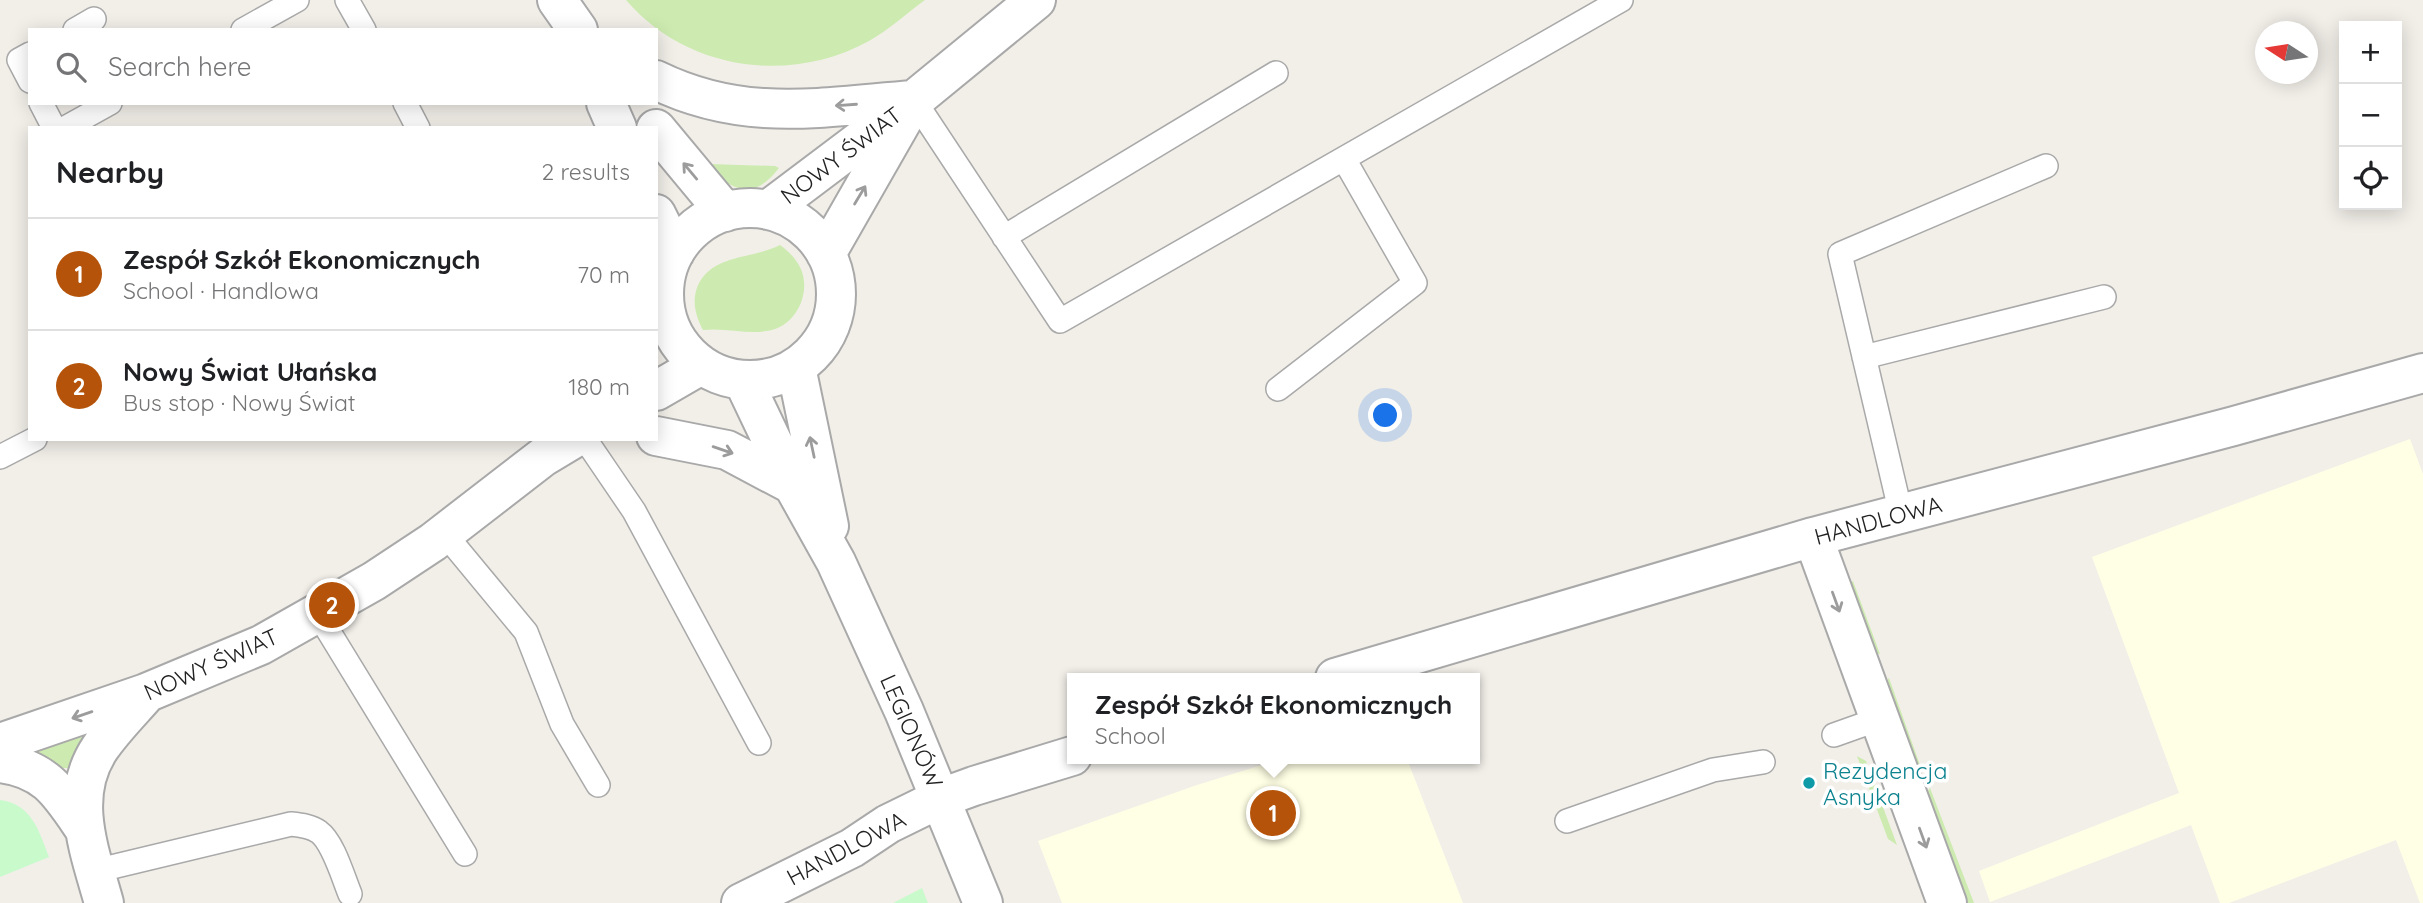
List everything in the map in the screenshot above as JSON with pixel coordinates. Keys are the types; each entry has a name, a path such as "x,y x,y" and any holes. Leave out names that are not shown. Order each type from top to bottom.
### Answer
{"street":[{"name":"NOWY ŚWIAT","path":"768,210 914,100 1036,0"},
{"path":"658,81 702,100 753,109 914,100"},
{"name":"NOWY ŚWIAT","path":"826,254 914,100"},
{"path":"607,105 616,126"},
{"path":"638,105 654,126"},
{"path":"658,131 725,212"},
{"path":"739,209 768,210 802,225 816,238 826,254 836,295 833,316 812,353 796,367 762,380 743,380 722,375 701,365 684,349 660,312 675,252 688,234 705,221 725,212 739,209"},
{"path":"658,218 675,252"},
{"path":"658,390 701,365"},
{"name":"LEGIONÓW","path":"796,367 836,562"},
{"name":"HANDLOWA","path":"1352,673 1813,537 2234,426 2423,373"},
{"name":"LEGIONÓW","path":"743,380 793,485 836,562 942,798 983,903"},
{"path":"658,436 669,436 727,450 793,485"},
{"name":"NOWY ŚWIAT","path":"0,743 146,693 261,645 374,581 444,534 558,445"},
{"path":"1813,537 1947,903"},
{"path":"99,887 83,827 83,800 90,767 105,742 146,693"},
{"name":"HANDLOWA","path":"741,903 852,848 888,824 942,798 1067,758"},
{"path":"0,763 22,767 48,782 60,794 83,827"}],"lane":[{"path":"247,28 297,0"},
{"path":"347,0 363,28"},
{"path":"914,100 1060,321 1621,0"},
{"path":"28,55 19,60 28,77"},
{"path":"1004,237 1276,73"},
{"path":"42,105 53,126"},
{"path":"69,126 106,105"},
{"path":"406,105 417,126"},
{"path":"1278,389 1415,283 1344,159"},
{"path":"1900,514 1840,254 2046,166"},
{"path":"1864,357 2104,296"},
{"path":"0,457 31,441"},
{"path":"586,441 634,511 759,743"},
{"path":"444,534 526,632 562,724 598,785"},
{"path":"318,614 465,854"},
{"path":"1834,735 1879,719"},
{"path":"1567,821 1713,770 1763,762"},
{"path":"99,887 292,824 306,825 327,840 350,894"}],"shaded area":[{"path":"2410,439 2423,474 2423,903 2420,903 2396,840 2229,903 2220,903 2191,825 1990,902 1979,871 2179,793 2092,557"},
{"path":"1265,764 1409,764 1463,903 1062,903 1038,841"}],"green space":[{"path":"626,0 925,0 876,37 838,55 806,63 773,66 740,63 708,55 678,42 650,24"},
{"path":"709,164 779,168 763,184 744,189 722,180"},
{"path":"780,245 795,259 803,276 803,297 794,315 785,324 764,331 703,330 696,313 695,301 699,283 706,274 725,262"},
{"path":"1853,581 1880,654 1870,653 1845,584"},
{"path":"1889,678 1920,765 1911,764 1882,685"},
{"path":"94,725 78,747 69,768 63,768 29,747"},
{"path":"1857,756 1866,761 1897,845 1888,839"},
{"path":"1930,788 1974,903 1965,903 1924,796"},
{"path":"0,800 20,807 27,813 38,829 49,857 0,877"},
{"path":"922,888 928,903 893,903"}],"place":[{"name":"Nowy Świat Ułańska","path":"332,605"},
{"name":"Rezydencja Asnyka","path":"1809,783"},
{"name":"Zespół Szkół Ekonomicznych","path":"1273,813"}]}
